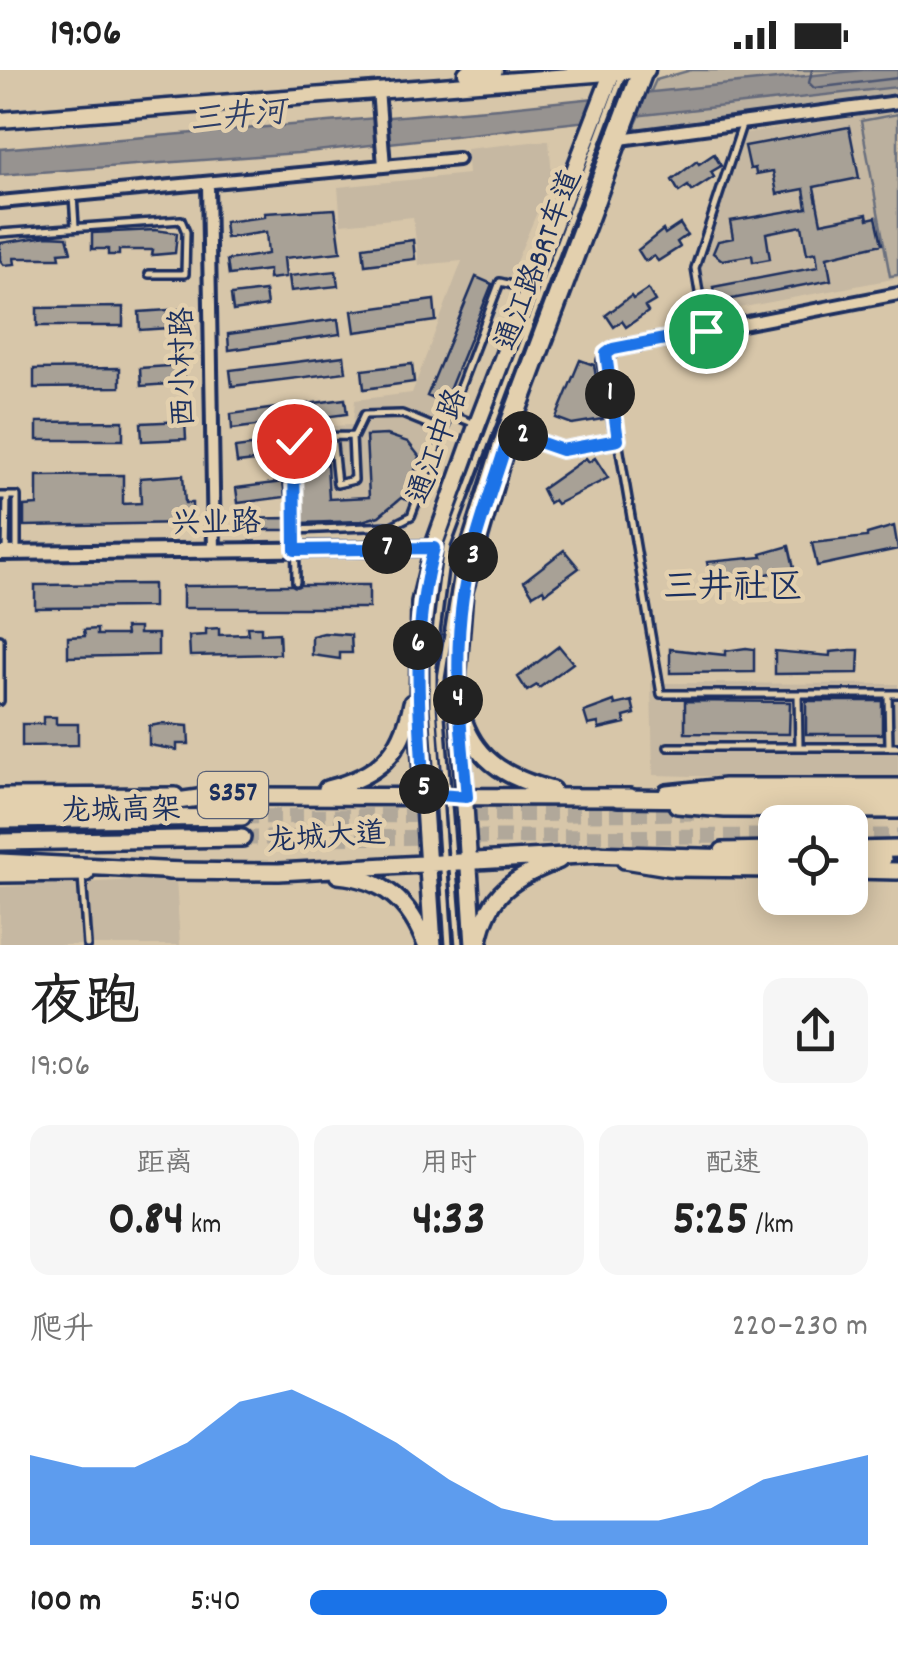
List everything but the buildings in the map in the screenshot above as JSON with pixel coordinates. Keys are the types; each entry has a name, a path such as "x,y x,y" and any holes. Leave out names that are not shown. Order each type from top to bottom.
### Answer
{"main road":[{"path":"0,116 378,89 495,70"},
{"path":"608,93 613,70"},
{"path":"0,116 464,75 646,70"},
{"path":"634,89 646,70"},
{"name":"通江中路","path":"447,860 467,797 458,701 464,591 510,432 634,89"},
{"name":"通江中路","path":"447,860 418,659 420,602 434,548 477,425 608,93"},
{"path":"307,794 363,778 393,752 405,737 418,659"},
{"path":"458,701 473,743 500,770 513,779 570,795"},
{"path":"618,798 725,787 898,787"},
{"name":"S357","path":"467,797 570,795 725,810 898,810"},
{"path":"0,809 140,806 213,796"},
{"name":"龙城大道","path":"0,797 467,797"},
{"path":"618,798 898,801"},
{"name":"龙城高架","path":"0,820 242,816"},
{"name":"龙城高架","path":"0,842 242,838"},
{"path":"868,850 898,849"},
{"name":"龙城大道","path":"0,874 279,872 447,860 758,850"},
{"path":"477,945 485,910 496,897 535,870 579,855 758,859"},
{"path":"579,855 674,868 758,869"},
{"path":"868,859 883,859"},
{"path":"434,945 447,860"},
{"path":"447,860 477,945"},
{"path":"0,862 181,871"},
{"path":"868,870 898,871"},
{"path":"279,872 364,877 386,886 416,922 426,945"}],"street":[{"path":"378,89 384,166"},
{"path":"621,128 742,124 898,102"},
{"path":"0,202 458,159"},
{"name":"西小村路","path":"208,183 214,550"},
{"path":"510,432 562,450 618,440 606,354 613,349 898,294"},
{"name":"兴业路","path":"8,553 434,548"}],"lane":[{"path":"608,93 624,70"},
{"path":"634,89 636,70"},
{"path":"706,331 695,268 742,124"},
{"name":"通江路BRT车道","path":"459,945 436,795 433,655 448,546 596,125"},
{"name":"通江路BRT车道","path":"436,795 439,691 460,560 500,430 621,128"},
{"path":"73,196 76,226"},
{"path":"0,232 181,220 186,232 185,274 149,274"},
{"path":"295,530 403,523 418,506 500,282 528,289"},
{"path":"296,582 294,441 298,437 352,436 358,432 364,415 402,414 444,431"},
{"path":"450,414 477,425"},
{"path":"332,436 337,484 354,480 352,436"},
{"path":"618,440 661,694 898,694"},
{"path":"3,496 17,496 8,553 3,496"},
{"path":"0,639 0,701"},
{"path":"798,694 799,747"},
{"path":"888,694 889,747"},
{"path":"668,746 898,747"},
{"name":"通江路BRT车道","path":"447,860 449,945"},
{"path":"82,873 87,945"}],"shaded area":[{"path":"691,70 898,70 898,96 638,130 635,126 656,80"},
{"path":"898,111 898,278 707,314 700,270 745,133"},
{"path":"898,114 898,275 890,276 861,121"},
{"path":"549,140 552,177 453,410 419,517 401,532 291,534 288,428 353,425 355,400 412,393 462,261 419,265 413,217 341,224 338,187 468,174 466,149"},
{"path":"651,683 898,684 898,781 653,775"},
{"path":"176,878 180,945 0,945 0,887"}],"water":[{"path":"863,70 898,70 898,87 298,153 0,175 0,149 499,108"}],"tunnel":[{"path":"242,817 704,813"},
{"path":"242,838 758,836"},
{"path":"868,836 898,836"},
{"path":"883,859 898,858"}],"district":[{"name":"三井社区","path":"733,590"}],"route":[{"path":"294,441 295,550 434,548 420,602 418,713 424,794 467,797 457,682 460,619 464,591 510,432 562,450 618,440 606,354 613,349 706,331"}],"water label":[{"name":"三井河","path":"238,119"}]}
